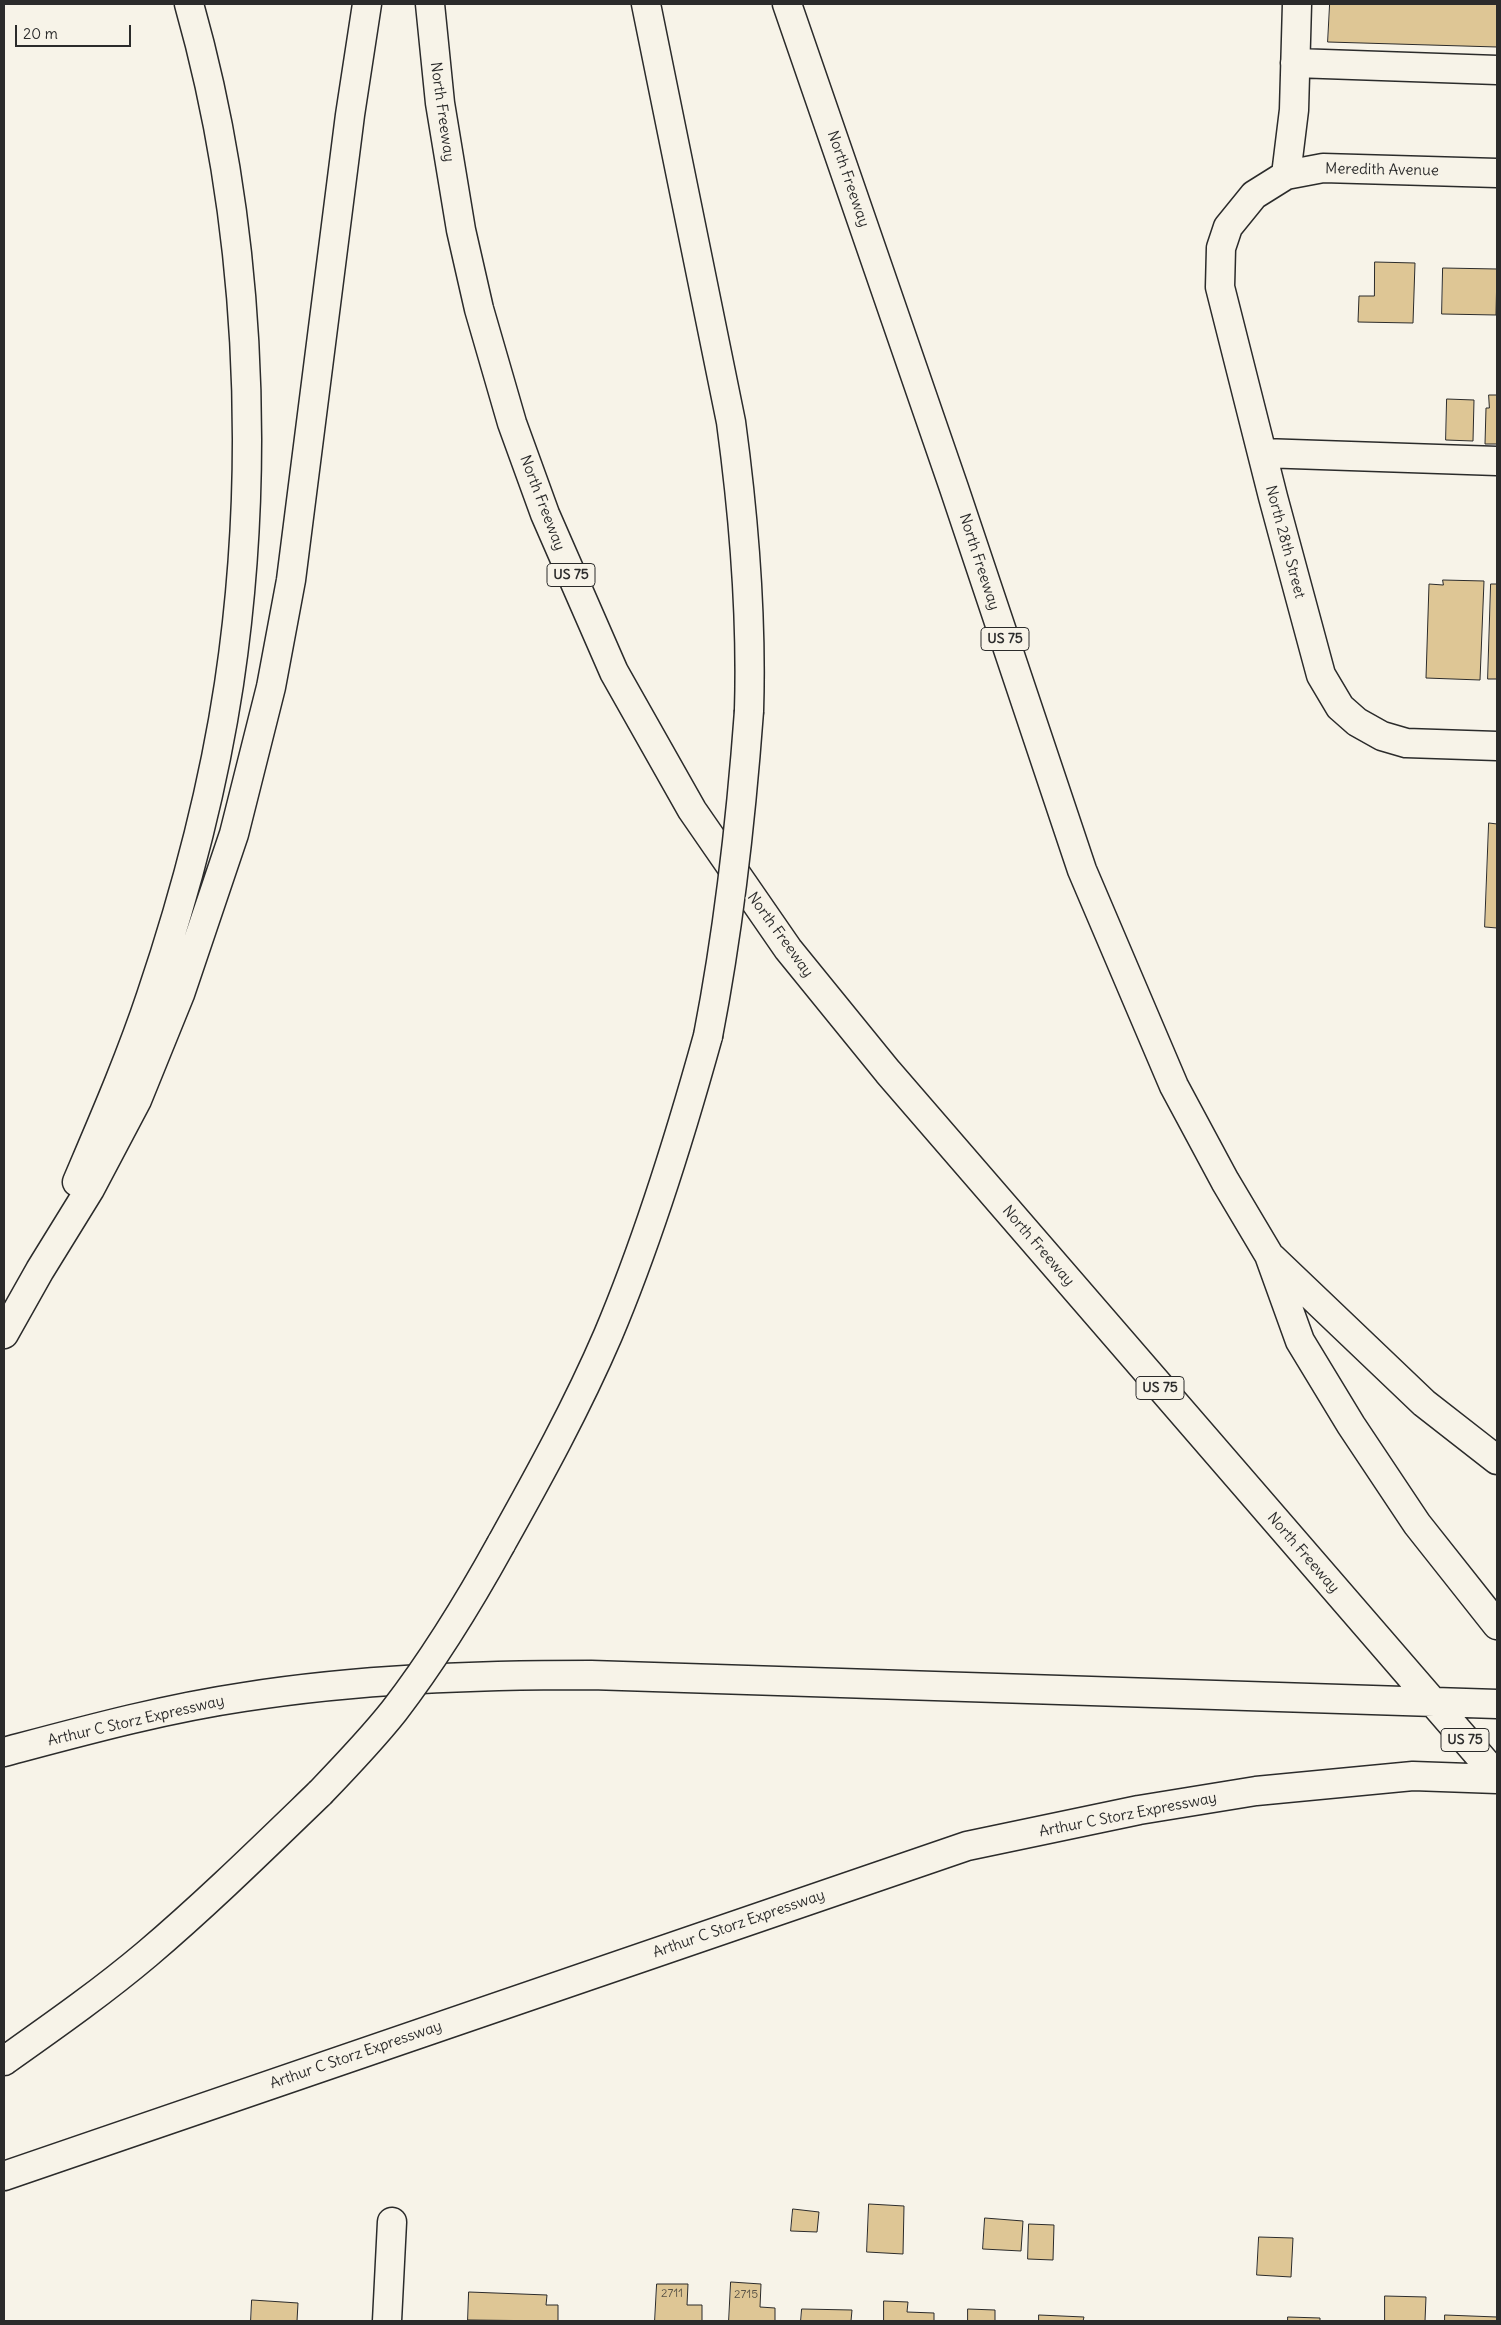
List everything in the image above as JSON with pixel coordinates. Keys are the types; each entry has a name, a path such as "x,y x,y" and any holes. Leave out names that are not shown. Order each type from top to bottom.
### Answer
{"main road":[{"path":"40,1270 116,1090 171,934 210,783 229,683 245,490 244,360 231,217 218,126 189,4"},
{"path":"4,1334 40,1270 90,1189 137,1100 157,1055 217,888 253,760 271,688 291,580 350,115 368,4"},
{"name":"North Freeway","path":"430,4 440,103 462,230 479,309 512,422 545,514 614,672 692,810 788,949 888,1072 1432,1704"},
{"path":"4,2061 145,1955 227,1884 320,1794 369,1740 410,1689 465,1607 502,1544 562,1432 608,1335 673,1158 708,1036 726,932 737,845 749,711 749,629 740,485 731,422 646,4"},
{"name":"North Freeway","path":"787,4 954,488 1082,870 1174,1086 1225,1181 1269,1255 1300,1341 1341,1408 1417,1524 1497,1625"},
{"path":"1286,175 1294,110 1297,4"},
{"path":"1295,63 1497,70"},
{"name":"Meredith Avenue","path":"1228,227 1254,195 1286,175 1323,168 1497,173"},
{"name":"North 28th Street","path":"1228,227 1221,248 1220,286 1321,675 1340,707 1357,722 1382,736 1398,740 1488,745"},
{"path":"1262,453 1497,461"},
{"path":"1269,1255 1424,1403 1497,1460"},
{"name":"Arthur C Storz Expressway","path":"4,1752 177,1709 243,1697 370,1681 446,1676 591,1675 1432,1704 1497,1704"},
{"name":"US 75","path":"1432,1704 1497,1778"},
{"name":"Arthur C Storz Expressway","path":"4,2176 967,1846 1139,1810 1256,1791 1413,1776 1497,1778"},
{"path":"387,2321 392,2222"}],"building":[{"path":"1330,4 1497,4 1497,47 1328,42"},
{"path":"1375,262 1415,263 1413,323 1358,322 1359,296 1374,296"},
{"path":"1443,268 1497,269 1496,315 1442,314"},
{"path":"1489,395 1497,395 1497,444 1485,444 1486,408 1489,408"},
{"path":"1447,399 1474,400 1473,441 1446,440"},
{"path":"1443,580 1484,581 1480,680 1426,678 1429,584 1443,585"},
{"path":"1491,584 1497,584 1497,679 1488,679"},
{"path":"1489,823 1497,824 1497,928 1485,927"},
{"path":"869,2204 904,2206 903,2254 867,2252"},
{"path":"793,2209 819,2212 817,2232 791,2231"},
{"path":"985,2218 1023,2221 1021,2251 983,2249"},
{"path":"1029,2224 1054,2225 1053,2260 1028,2259"},
{"path":"1259,2237 1293,2238 1291,2277 1257,2275"},
{"path":"731,2282 761,2284 760,2307 775,2308 775,2321 729,2321"},
{"path":"657,2284 688,2284 687,2305 702,2305 702,2321 655,2321"},
{"path":"469,2292 547,2295 546,2305 558,2305 558,2321 468,2320"},
{"path":"1385,2296 1426,2297 1425,2321 1385,2321"},
{"path":"252,2300 298,2303 297,2321 251,2321"},
{"path":"884,2301 908,2302 907,2312 934,2313 934,2321 884,2321"},
{"path":"802,2309 852,2310 851,2321 801,2321"},
{"path":"968,2309 995,2310 995,2321 968,2321"},
{"path":"1039,2315 1084,2317 1083,2321 1039,2321"},
{"path":"1445,2315 1497,2317 1497,2321 1445,2321"},
{"path":"1288,2317 1320,2318 1320,2321 1288,2321"}]}
